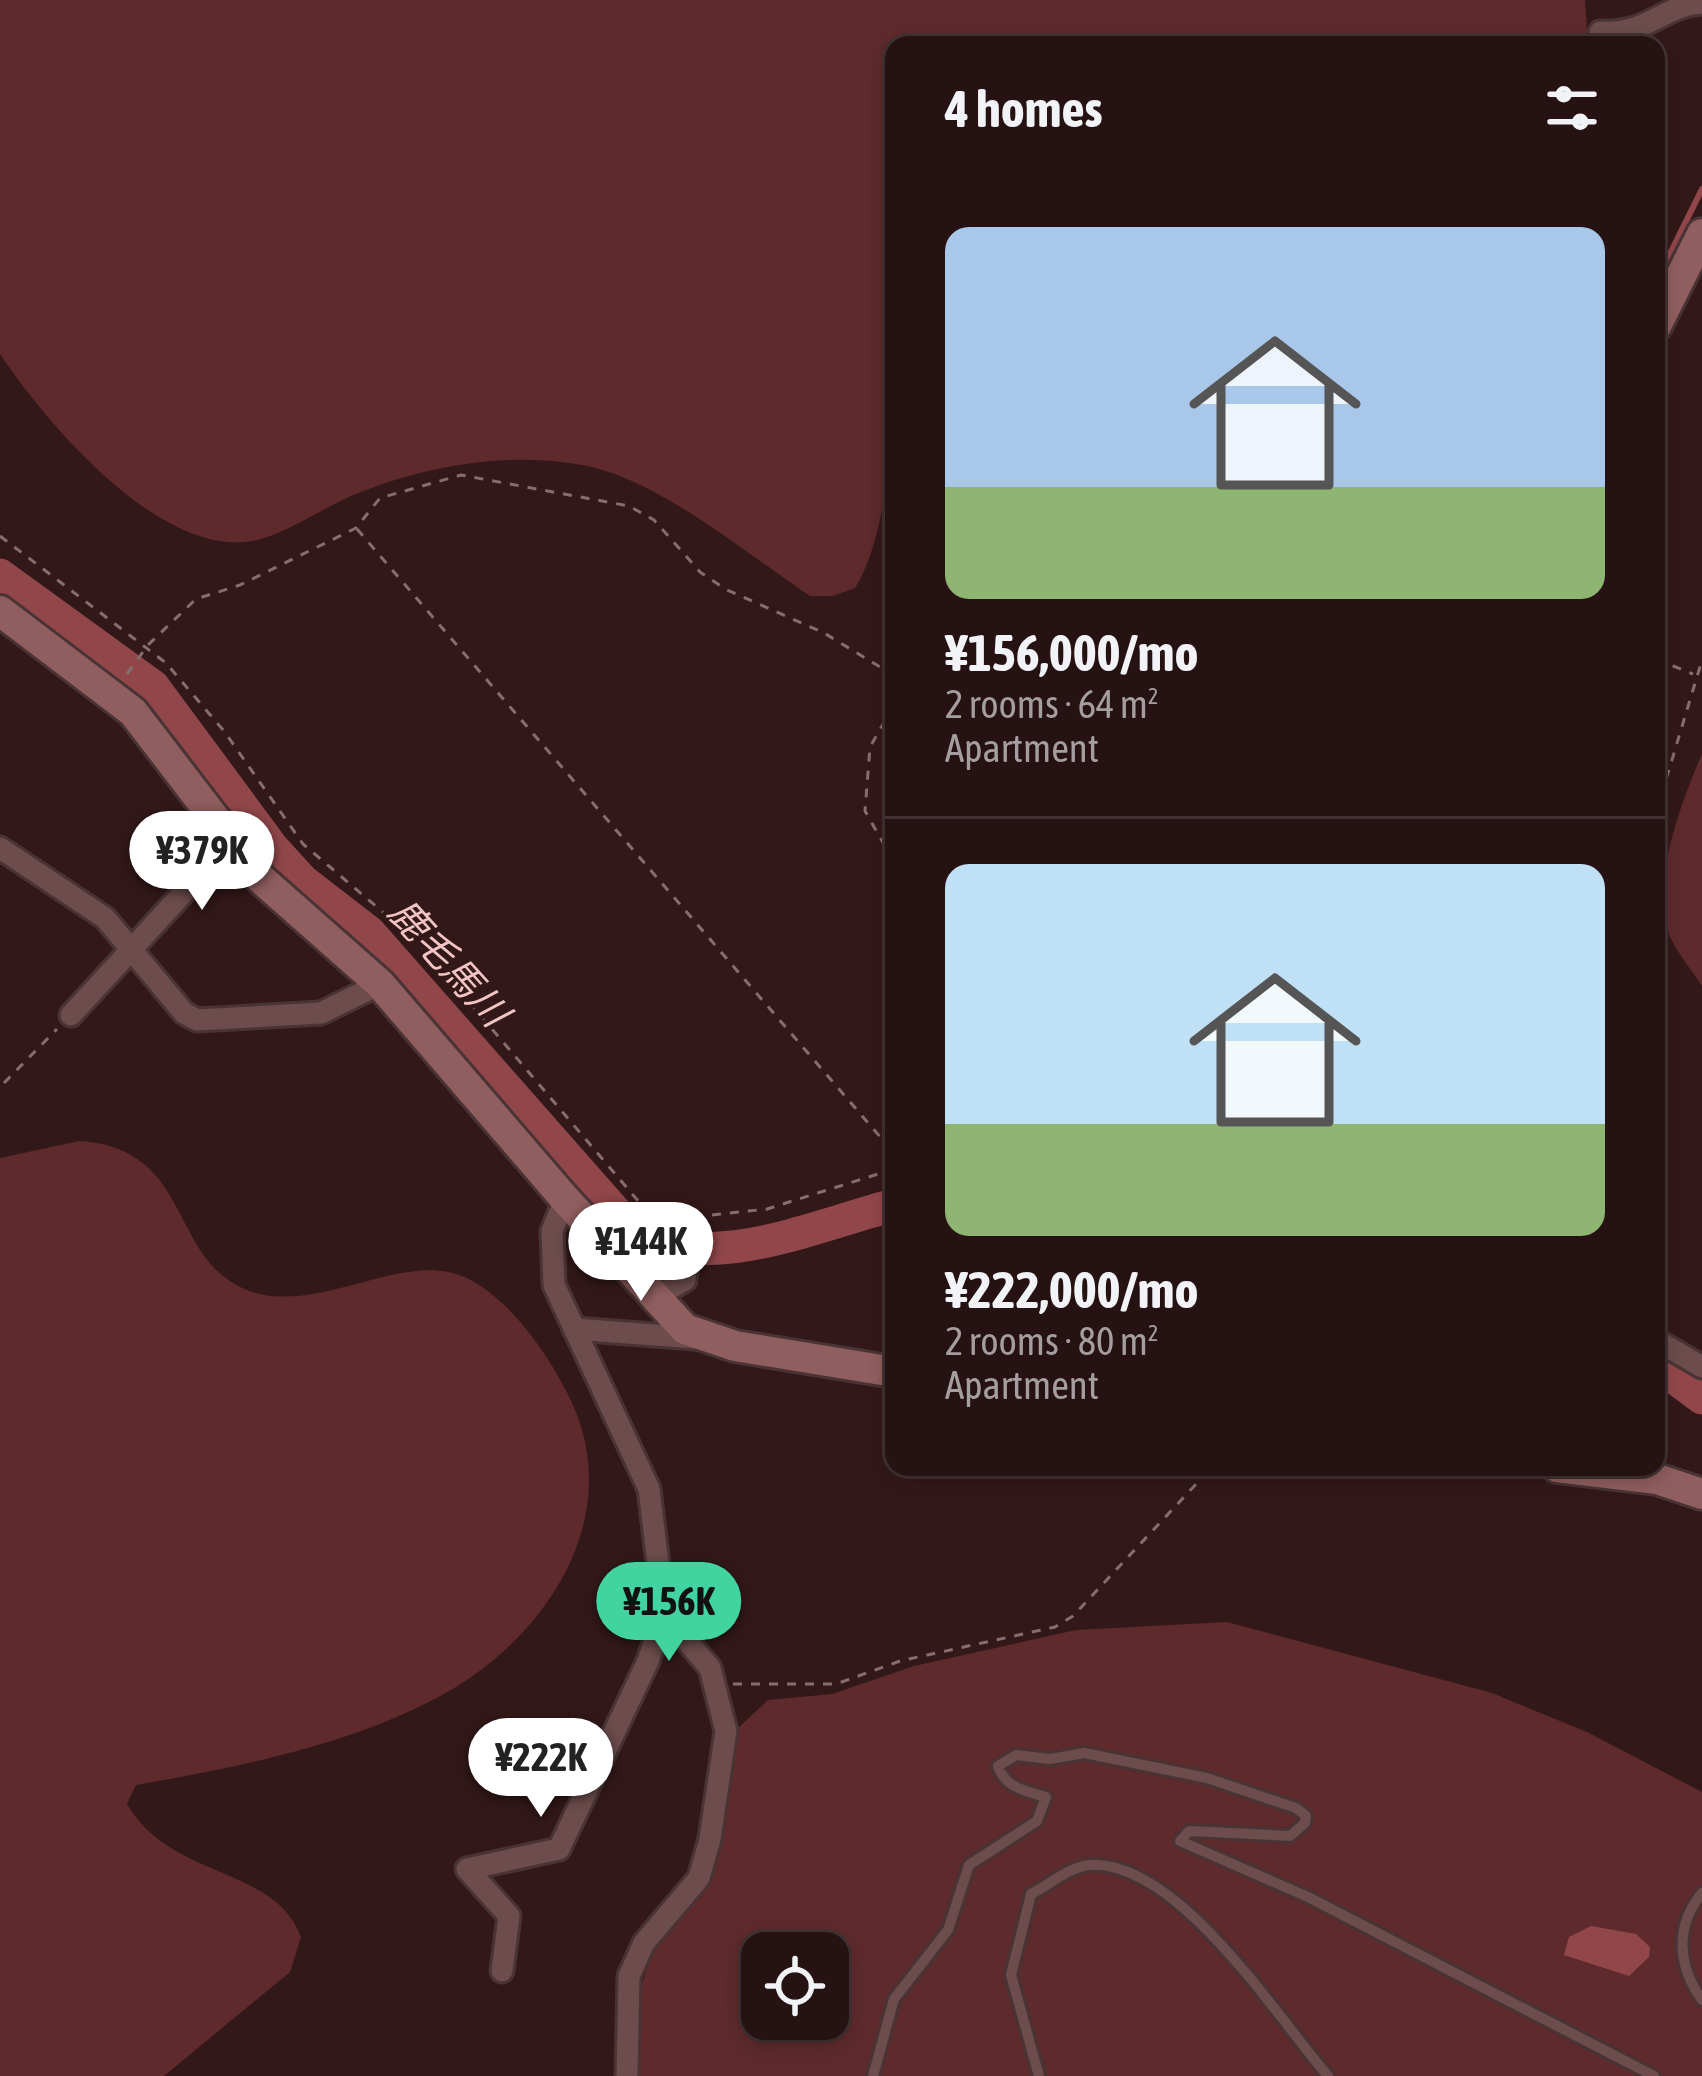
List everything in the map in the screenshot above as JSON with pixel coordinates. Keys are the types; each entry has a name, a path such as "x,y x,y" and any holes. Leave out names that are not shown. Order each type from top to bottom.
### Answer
{"street":[{"path":"1600,32 1642,29 1687,4 1702,3"},
{"path":"1665,308 1702,234"},
{"path":"0,611 133,712 261,879 380,984 654,1298 685,1329 708,1339"},
{"path":"71,1015 231,841"},
{"path":"0,848 105,918 184,1013 197,1020 321,1012 380,984"},
{"path":"502,1971 509,1916 467,1869 559,1849 649,1661 664,1614 649,1489 554,1285 549,1256 565,1199"},
{"path":"654,1298 672,1291 689,1269 692,1222"},
{"path":"574,1329 708,1339 885,1370"},
{"path":"1665,1345 1702,1367"},
{"path":"1632,1476 1702,1494"},
{"path":"627,2076 629,1976 644,1943 698,1878 710,1839 726,1732 718,1686 664,1614"}],"lane":[{"path":"873,2076 894,1999 948,1930 969,1864 1037,1821 1046,1797 1020,1790 1002,1778 998,1766 1016,1756 1050,1759 1084,1753 1207,1778 1296,1808 1306,1816 1305,1823 1290,1836 1189,1831 1180,1841 1308,1897 1654,2076"},
{"path":"1040,2076 1011,1975 1012,1960 1031,1894 1083,1865 1133,1875 1192,1913 1328,2076"},
{"path":"1702,1893 1688,1910 1681,1945 1683,1966 1702,2000"}],"path":[{"path":"118,688 148,645 196,599 240,585 356,528 380,498 461,476 629,506 678,542 700,572 725,590 824,633 885,670"},
{"path":"356,528 885,1143"},
{"path":"0,536 75,597 148,645 224,730 302,844 418,941 627,1181 639,1202 692,1222 766,1209 885,1172"},
{"path":"1665,781 1702,660"},
{"path":"1665,662 1695,674"},
{"path":"885,721 870,747 865,811 885,846"},
{"path":"4,1083 71,1015"},
{"path":"718,1686 836,1684 900,1661 1055,1627 1073,1616 1210,1476"}],"shaded area":[{"path":"0,0 1585,0 1587,36 885,36 885,490 874,542 855,588 833,596 810,596 640,485 582,465 553,461 494,461 435,469 351,496 261,539 224,542 187,531 149,511 112,482 47,416 0,354"},
{"path":"1702,754 1702,986 1678,951 1665,920 1666,864"},
{"path":"79,1141 116,1148 143,1163 162,1183 203,1254 222,1275 247,1290 301,1296 412,1271 438,1271 480,1285 514,1315 557,1374 576,1412 587,1454 588,1495 581,1534 565,1572 516,1639 484,1667 449,1691 376,1726 256,1761 136,1785 127,1804 146,1829 169,1847 269,1897 288,1914 301,1937 290,1972 164,2076 0,2076 0,1158"},
{"path":"1227,1622 1492,1693 1587,1732 1702,1792 1702,2076 640,2076 638,1996 653,1951 712,1874 735,1731 768,1700 832,1694 914,1666 1076,1630"},
{"path":"1591,1926 1636,1934 1650,1947 1649,1957 1629,1976 1564,1955 1569,1937"}],"waterway":[{"path":"1665,264 1702,189"},
{"name":"鹿毛馬川","path":"0,575 153,686 272,847 303,881 369,932 633,1232 663,1244 729,1247 796,1234 885,1208"},
{"name":"鹿毛馬川","path":"1665,1371 1702,1398"}]}
